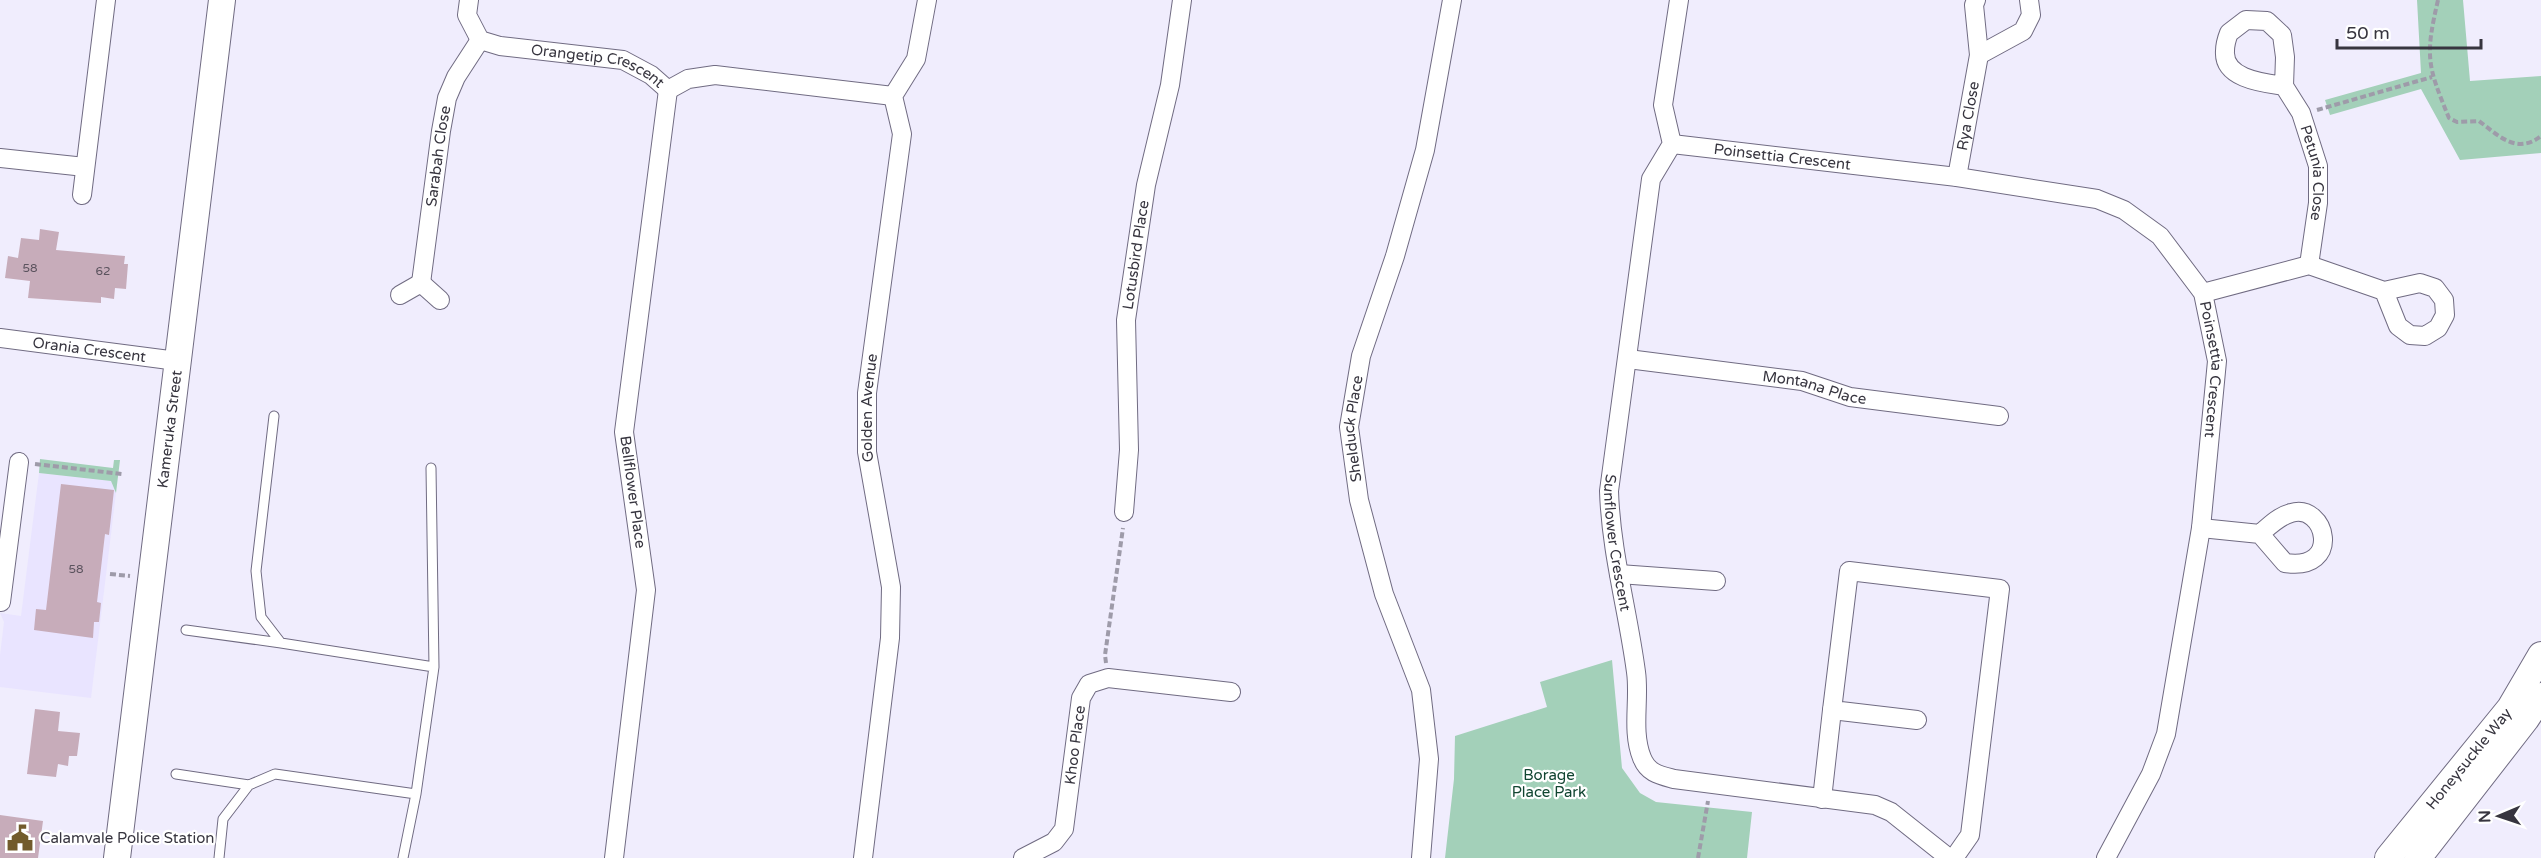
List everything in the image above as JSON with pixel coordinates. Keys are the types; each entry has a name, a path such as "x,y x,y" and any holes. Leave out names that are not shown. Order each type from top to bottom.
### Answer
{"street":[{"path":"82,195 106,0"},
{"name":"Kameruka Street","path":"117,858 205,0"},
{"name":"Kameruka Street","path":"100,858 222,0"},
{"path":"469,0 467,15 480,40"},
{"path":"893,96 916,59 927,0"},
{"name":"Lotusbird Place","path":"1124,512 1129,450 1126,320 1146,185 1170,85 1182,0"},
{"name":"Shelduck Place","path":"1421,858 1429,759 1421,690 1384,594 1359,500 1349,427 1361,356 1395,256 1425,150 1452,0"},
{"path":"1672,144 1663,105 1679,0"},
{"name":"Rya Close","path":"1957,177 1978,55 1974,5 1976,0"},
{"path":"1978,55 2023,31 2031,15 2029,0"},
{"name":"Orangetip Crescent","path":"480,40 500,46 623,60 651,75 668,90 688,79 715,75 893,96"},
{"name":"Sarabah Close","path":"422,283 447,98 456,77 480,40"},
{"name":"Petunia Close","path":"2284,86 2301,113 2318,166 2318,202 2309,265"},
{"name":"Bellflower Place","path":"614,858 646,590 624,432 668,90"},
{"name":"Golden Avenue","path":"863,858 890,638 891,587 867,442 867,393 902,134 893,96"},
{"name":"Poinsettia Crescent","path":"1672,144 1957,177 2097,199 2124,210 2160,236 2203,293 2217,361 2200,528 2166,734 2151,774 2106,858"},
{"name":"Sunflower Crescent","path":"1672,144 1651,178 1609,491 1610,530 1639,694 1637,743 1647,767 1657,775 1861,803 1891,812 1949,858"},
{"path":"0,158 85,167"},
{"path":"2203,293 2309,265 2384,291"},
{"path":"400,295 422,283 440,300"},
{"name":"Orania Crescent","path":"0,338 169,360"},
{"name":"Montana Place","path":"1628,359 1802,381 1850,397 1999,417"},
{"path":"1,602 3,561 19,462"},
{"path":"2200,528 2260,534"},
{"path":"1822,799 1849,571 2000,589 1970,835 1954,858"},
{"path":"1619,574 1716,581"},
{"name":"Honeysuckle Way","path":"2388,858 2526,718 2541,655"},
{"path":"1108,678 1231,692"},
{"name":"Khoo Place","path":"1023,858 1054,842 1064,829 1081,698 1089,684 1108,678"},
{"name":"Honeysuckle Way","path":"2418,858 2541,696"},
{"path":"1832,710 1917,720"}],"lane":[{"path":"274,416 256,572 261,617 281,643"},
{"path":"403,858 416,794 434,667 431,468"},
{"path":"186,630 434,667"},
{"path":"177,774 249,785"},
{"path":"219,858 223,819 249,785 275,774 416,794"}],"path":[{"path":"2438,0 2430,37 2429,57 2432,77 2449,118 2453,121 2479,121 2503,140 2514,145 2523,145 2541,136"},
{"path":"2301,113 2432,77"},
{"path":"19,462 122,474"},
{"path":"1108,678 1105,655 1123,534 1124,512"},
{"path":"1698,858 1708,801"}],"shaded area":[{"path":"39,473 111,481 116,493 91,698 0,687 0,655 4,622 0,613 21,616"}],"green space":[{"path":"2417,0 2463,0 2470,81 2541,76 2541,153 2460,160 2421,89 2330,115 2325,100 2421,73"},
{"path":"40,459 113,468 114,460 120,460 116,493 111,481 39,473"},
{"name":"Borage Place Park","path":"1612,660 1622,768 1640,793 1656,802 1752,812 1747,858 1445,858 1454,779 1455,736 1547,707 1540,682"}],"building":[{"path":"40,229 59,232 56,250 125,256 124,264 128,264 126,289 115,288 114,299 101,297 101,303 28,298 30,281 5,278 8,256 18,258 21,238 39,240"},
{"path":"61,484 114,490 109,535 105,534 97,602 101,603 99,622 94,622 93,638 34,630 36,609 46,610"},
{"path":"35,709 60,712 58,731 80,733 77,756 69,756 68,766 58,764 56,777 27,774"},
{"name":"Calamvale Police Station","path":"0,815 43,821 38,858 0,858"}],"place":[{"name":"Calamvale Police Station","path":"20,838"}]}
